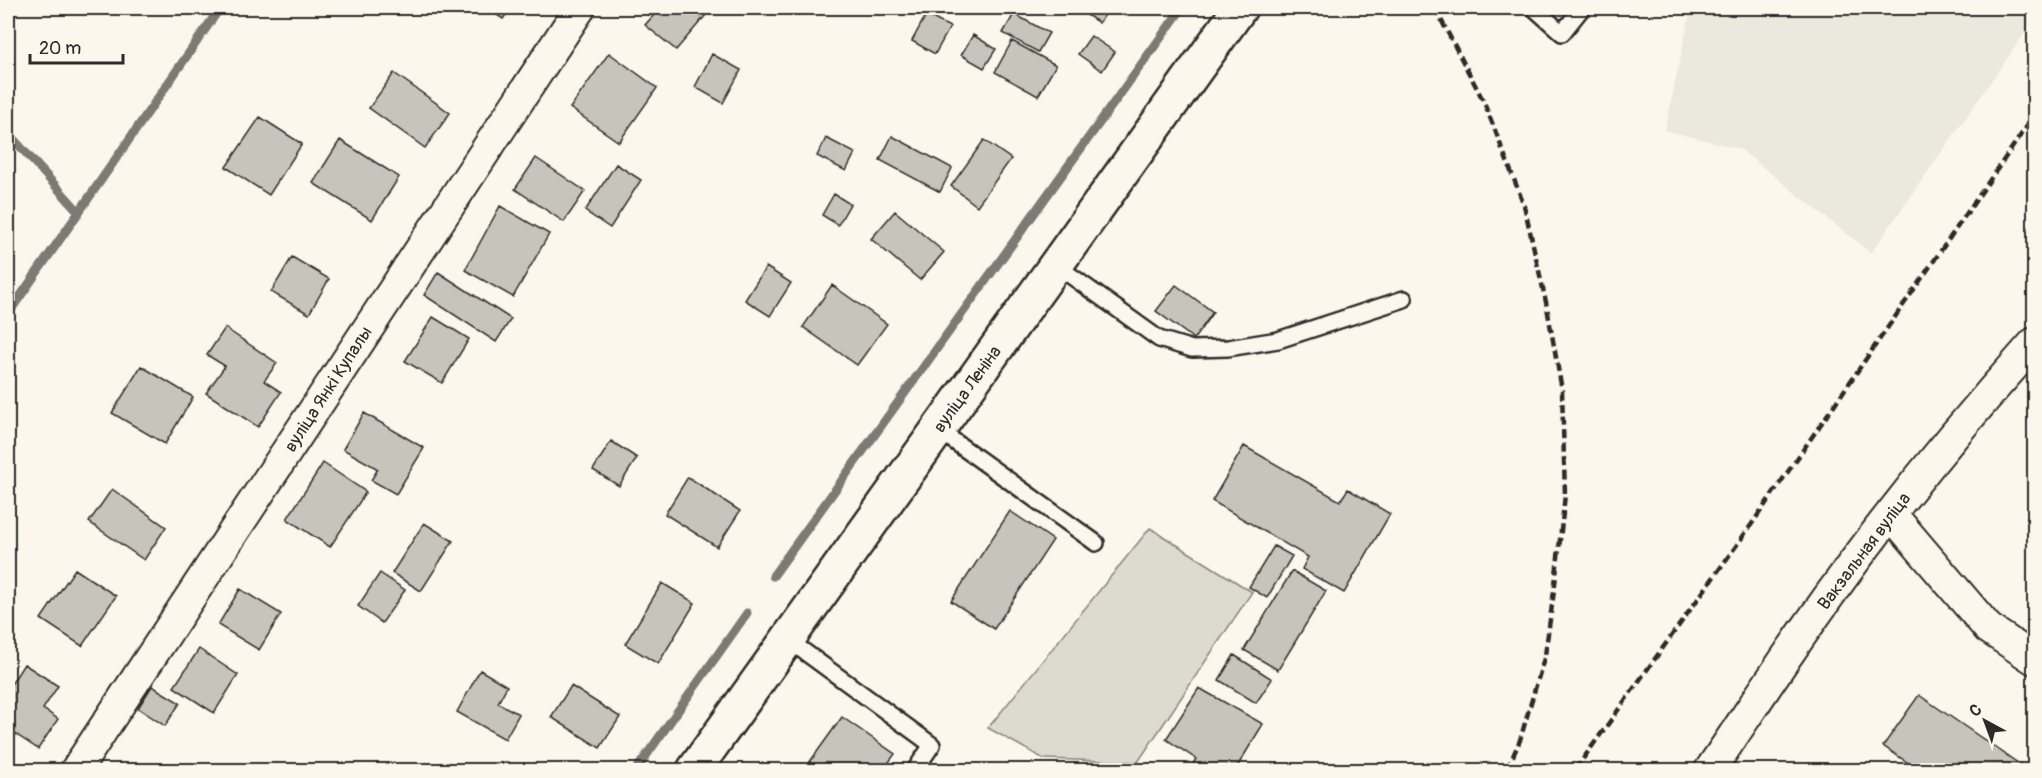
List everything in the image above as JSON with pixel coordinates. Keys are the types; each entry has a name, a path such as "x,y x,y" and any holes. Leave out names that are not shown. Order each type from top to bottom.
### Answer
{"main road":[{"name":"вуліца Леніна","path":"694,771 1240,8"}],"street":[{"name":"вуліца Янкі Купалы","path":"76,771 580,8"},
{"name":"Вакзальная вуліца","path":"1710,771 1807,626 1891,514 1988,394 2034,343"},
{"path":"1891,514 1988,628 2034,659"}],"lane":[{"path":"1534,8 1562,33 1582,8"},
{"path":"1056,265 1159,339 1192,350 1228,348 1278,340 1404,299"},
{"path":"937,429 1096,543"},
{"path":"787,639 933,745 915,771"}],"shaded area":[{"path":"1691,8 2034,8 2034,20 1871,253 1740,149 1665,130"},
{"path":"1150,528 1252,592 1138,762 1044,759 988,728"}],"building":[{"path":"486,8 511,8 503,19"},
{"path":"660,8 712,8 676,50 645,25"},
{"path":"1076,8 1110,8 1099,23"},
{"path":"1014,14 1049,33 1038,52 1003,33"},
{"path":"926,15 950,27 935,54 912,41"},
{"path":"973,35 996,49 984,68 961,55"},
{"path":"1091,36 1115,52 1102,71 1078,54"},
{"path":"1012,41 1056,65 1038,96 995,72"},
{"path":"609,53 657,88 619,142 570,108"},
{"path":"712,54 741,70 723,103 695,87"},
{"path":"394,73 450,113 425,148 369,108"},
{"path":"260,117 302,144 269,195 226,167"},
{"path":"892,136 952,168 940,192 880,160"},
{"path":"826,138 855,153 846,171 817,156"},
{"path":"340,140 399,177 372,220 313,183"},
{"path":"984,140 1011,159 977,206 951,186"},
{"path":"536,158 585,191 564,222 515,189"},
{"path":"616,164 641,180 610,228 585,211"},
{"path":"834,194 850,204 838,225 822,215"},
{"path":"500,206 549,234 513,297 465,270"},
{"path":"895,211 944,252 920,280 871,239"},
{"path":"292,257 329,279 309,314 271,292"},
{"path":"766,267 791,283 770,316 745,300"},
{"path":"438,272 511,319 496,342 424,295"},
{"path":"832,285 887,324 857,365 803,327"},
{"path":"1176,285 1213,312 1194,339 1156,311"},
{"path":"433,317 469,339 442,383 405,361"},
{"path":"225,328 277,363 264,381 281,392 258,427 206,393 225,366 207,355"},
{"path":"141,366 193,397 165,444 112,413"},
{"path":"364,413 424,448 396,494 371,480 378,469 343,449"},
{"path":"611,441 637,458 619,486 593,470"},
{"path":"1244,446 1340,501 1348,489 1390,514 1344,593 1302,569 1308,557 1212,501"},
{"path":"323,463 366,492 330,547 287,519"},
{"path":"688,477 740,511 717,547 665,514"},
{"path":"112,489 166,527 144,560 89,522"},
{"path":"1010,511 1053,540 994,629 951,601"},
{"path":"424,523 453,541 421,591 392,573"},
{"path":"2034,524 2034,536 2028,532"},
{"path":"1274,546 1292,556 1267,598 1249,587"},
{"path":"75,569 116,596 82,646 41,619"},
{"path":"1292,571 1326,591 1278,670 1244,650"},
{"path":"380,573 405,590 382,623 358,606"},
{"path":"662,583 695,603 658,664 625,644"},
{"path":"240,589 281,614 259,650 218,625"},
{"path":"199,649 238,675 214,713 174,687"},
{"path":"1234,655 1272,679 1256,703 1219,680"},
{"path":"24,664 58,686 43,709 58,719 38,749 8,729 8,689"},
{"path":"480,670 507,686 498,703 519,714 505,739 457,712"},
{"path":"152,686 180,703 165,726 138,708"},
{"path":"571,686 620,717 600,748 551,717"},
{"path":"1199,688 1263,724 1237,767 1244,770 1189,770 1196,759 1166,739"},
{"path":"1919,695 2028,770 1919,770 1883,746"},
{"path":"842,717 895,754 883,770 804,770"}],"waterway":[{"path":"79,212 220,8"},
{"path":"773,576 1182,8"},
{"path":"8,133 79,212 8,314"},
{"path":"636,770 747,613"}],"railway":[{"path":"1435,8 1484,102 1524,205 1546,302 1562,390 1565,495 1545,655 1520,740 1507,770"},
{"path":"1575,770 1749,528 2034,116"}]}
